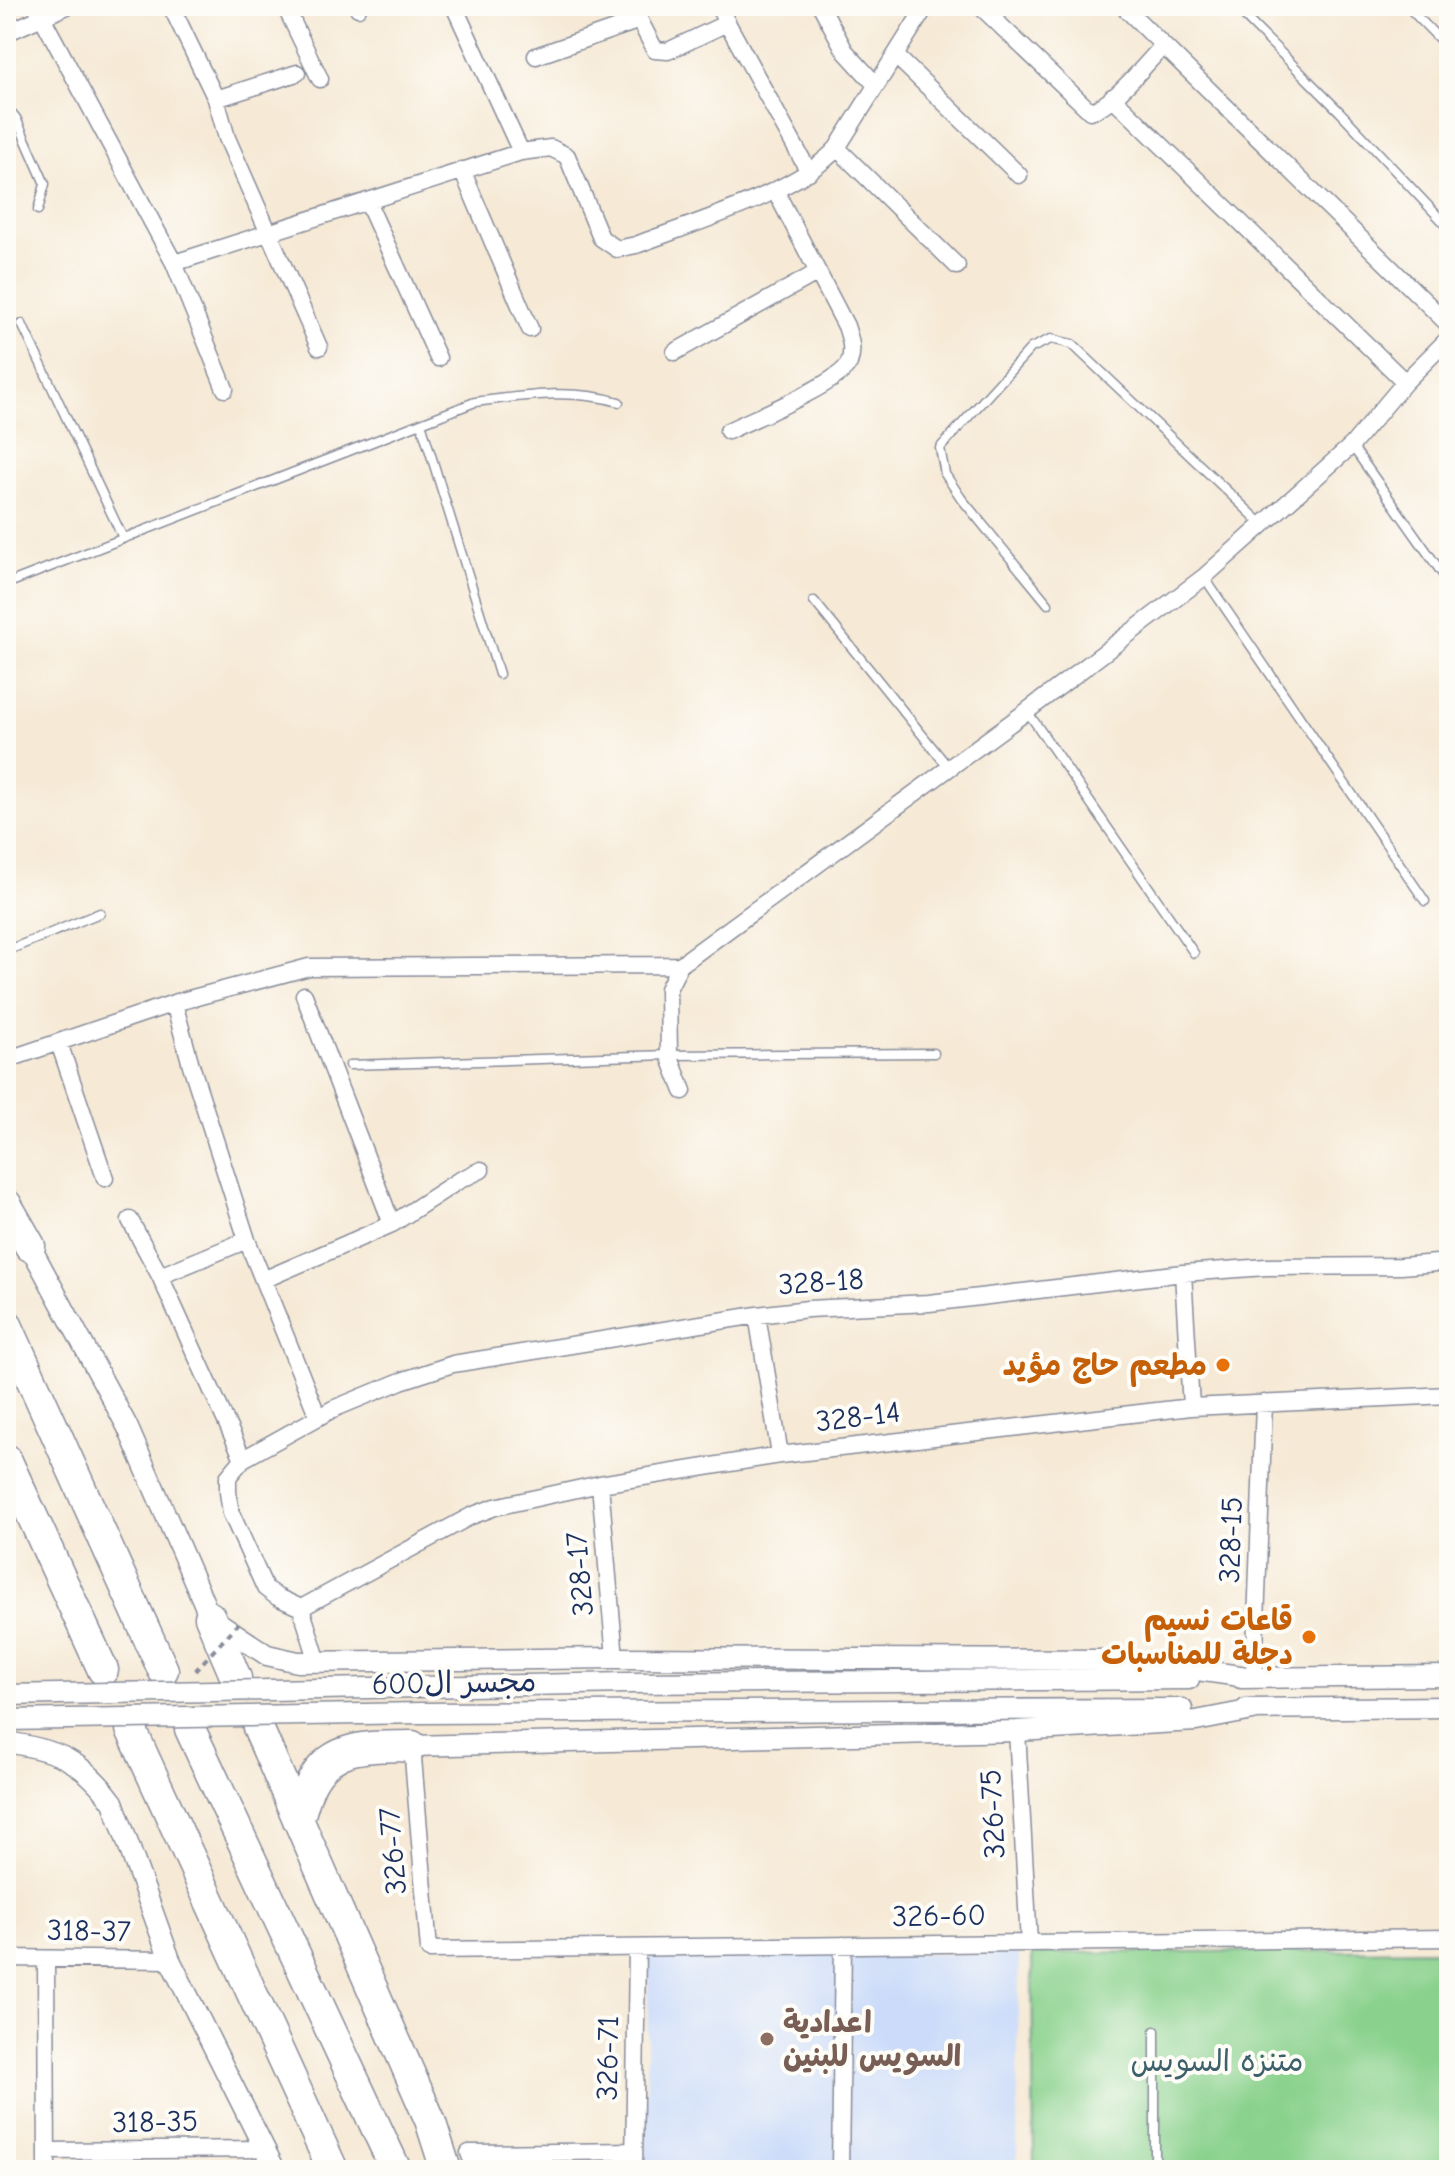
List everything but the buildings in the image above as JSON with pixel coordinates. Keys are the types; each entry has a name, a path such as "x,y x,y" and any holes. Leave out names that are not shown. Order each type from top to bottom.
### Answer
{"highway":[{"path":"6,1204 30,1246"},
{"path":"6,1323 178,1672"},
{"path":"6,1459 103,1670"},
{"path":"225,1620 236,1678"},
{"path":"258,1728 430,2120 446,2170"},
{"path":"131,1729 333,2170"},
{"path":"190,1729 396,2170"},
{"path":"298,1820 314,1778 342,1752 356,1747 412,1746"}],"street":[{"path":"6,33 39,11 67,6"},
{"path":"171,6 216,99 227,138 319,347"},
{"path":"285,6 320,79"},
{"path":"454,6 521,152"},
{"path":"718,6 809,172"},
{"path":"821,6 845,51 876,85"},
{"path":"980,6 1090,111 1099,109 1163,46"},
{"path":"1123,6 1449,325"},
{"path":"174,263 521,152 551,148 567,156 601,238 617,249 636,245 775,190 824,162 837,148 922,8"},
{"path":"39,11 174,263 225,389"},
{"path":"536,56 636,13 655,50 668,51 727,23"},
{"path":"895,55 1019,175"},
{"path":"216,99 297,73"},
{"path":"1112,97 1405,382"},
{"path":"837,148 957,266"},
{"path":"462,170 530,329"},
{"path":"728,431 825,384 843,372 850,360 852,346 846,326 775,190"},
{"path":"367,201 438,358"},
{"path":"675,352 818,272"},
{"path":"683,1091 669,1055 668,989 680,965 1204,577 1352,445 1405,382 1449,338"},
{"path":"6,1060 174,1003 309,967 680,965"},
{"path":"304,995 392,1224"},
{"path":"174,1003 247,1240 318,1417"},
{"path":"59,1043 105,1178"},
{"path":"263,1280 392,1224 458,1181 481,1170"},
{"path":"6,1190 30,1246 127,1426 225,1620 267,1655 298,1662 615,1658 1104,1660 1254,1678 1449,1676"},
{"path":"130,1220 160,1276 243,1459"},
{"path":"160,1276 247,1240"},
{"name":"328-18","path":"301,1608 265,1588 231,1513 228,1477 243,1459 318,1417 401,1381 453,1364 808,1309 929,1303 1183,1273 1266,1267 1401,1266 1449,1262"},
{"path":"1183,1273 1191,1407"},
{"path":"757,1315 780,1455"},
{"name":"328-14","path":"301,1608 471,1516 495,1507 600,1484 780,1455 1191,1407 1449,1395"},
{"name":"328-15","path":"1254,1678 1264,1403"},
{"name":"328-17","path":"600,1484 615,1658"},
{"path":"301,1608 318,1662"},
{"name":"مجسر ال600","path":"6,1695 628,1683 1254,1678"},
{"path":"412,1746 1017,1731 1196,1721 1258,1709 1449,1707"},
{"name":"مجسر ال600","path":"6,1720 517,1712 1258,1709"},
{"name":"326-75","path":"1017,1731 1029,1943"},
{"path":"6,1742 46,1749 82,1767 113,1802 170,1960 275,2170"},
{"name":"326-77","path":"412,1746 429,1950"},
{"name":"326-60","path":"429,1950 1449,1938"},
{"path":"840,2170 843,1945"},
{"name":"326-71","path":"634,2170 637,1948"},
{"name":"318-37","path":"6,1958 170,1960"},
{"path":"46,1959 47,2170"},
{"name":"318-35","path":"47,2151 263,2149"},
{"path":"476,2170 469,2153 634,2151"}],"lane":[{"path":"1407,6 1449,49"},
{"path":"1245,17 1449,228"},
{"path":"6,106 16,118 45,184 38,210"},
{"path":"22,324 123,538"},
{"path":"1048,604 961,498 945,474 940,448 1031,348 1051,339 1072,344 1262,524"},
{"path":"6,584 475,402 550,393 597,395 619,402"},
{"path":"421,423 499,674"},
{"path":"1352,445 1449,583"},
{"path":"1204,577 1425,901"},
{"path":"814,601 949,768"},
{"path":"1027,711 1194,953"},
{"path":"6,951 100,913"},
{"path":"350,1065 669,1055 934,1053"},
{"path":"1155,2031 1155,2170"}],"path":[{"path":"178,1672 225,1620"}],"shaded area":[{"path":"1019,1954 1017,2170 645,2170 649,1955"}],"green space":[{"name":"متنزه السويس","path":"1449,1950 1449,2170 1034,2170 1032,1953"}],"place":[{"name":"مطعم حاج مؤيد","path":"1223,1365"},
{"name":"قاعات نسيم دجلة للمناسبات","path":"1309,1637"},
{"name":"اعدادية السويس للبنين","path":"767,2039"}]}
